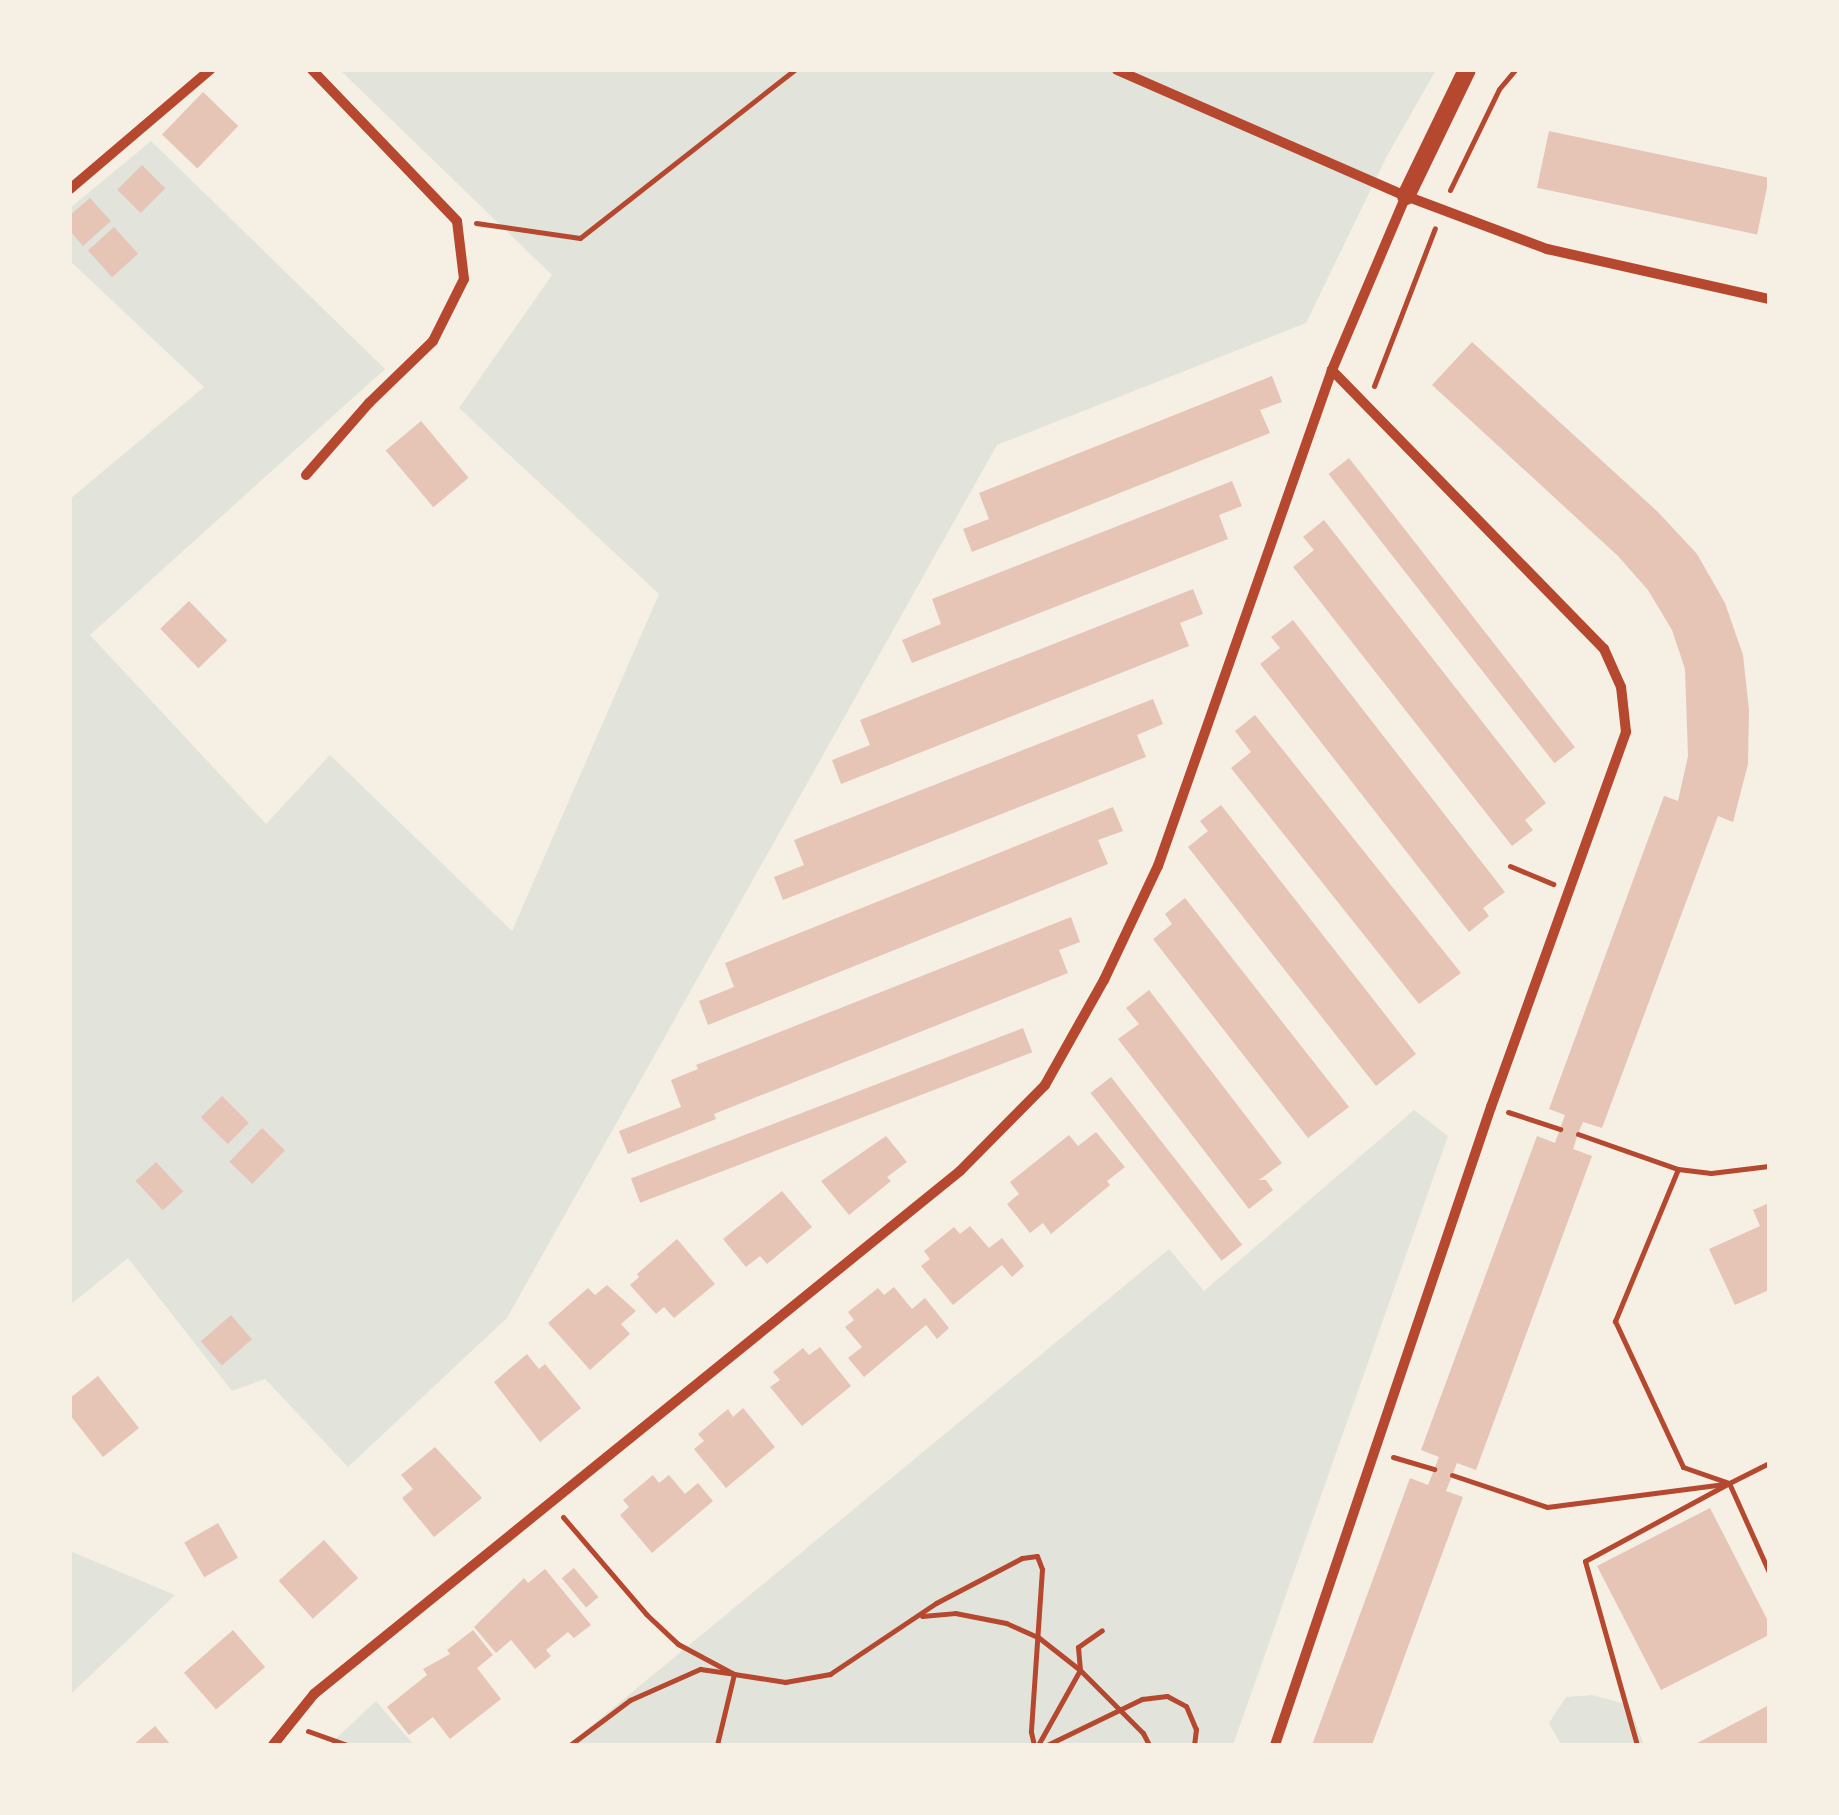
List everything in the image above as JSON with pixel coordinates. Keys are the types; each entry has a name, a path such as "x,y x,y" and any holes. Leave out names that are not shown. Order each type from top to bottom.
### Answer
{"street":[{"path":"70,189 210,70"},
{"path":"306,476 369,403 433,341 464,278 457,221 312,70"},
{"path":"1117,70 1406,196 1547,249 1769,299"},
{"path":"273,1745 314,1694 960,1171 1046,1085 1104,980 1158,866 1332,370 1406,196 1467,70"},
{"path":"1275,1745 1491,1107 1626,732 1621,687 1604,649 1332,370"}],"path":[{"path":"457,221 580,238 794,70"},
{"path":"1367,404 1442,210 1498,89 1515,70"},
{"path":"1510,866 1541,879"},
{"path":"1491,1107 1560,1129"},
{"path":"1578,1134 1678,1169 1711,1174 1769,1166"},
{"path":"1678,1169 1614,1321 1684,1467 1729,1483 1769,1572"},
{"path":"1375,1452 1434,1469"},
{"path":"1637,1745 1585,1561 1769,1463"},
{"path":"1452,1475 1547,1507 1729,1483"},
{"path":"551,1503 646,1614 678,1644 734,1674"},
{"path":"570,1745 630,1700 700,1669 785,1682 830,1674 922,1616 936,1603 1022,1558 1037,1556 1042,1569 1030,1732 1036,1745"},
{"path":"922,1616 955,1614 1006,1623 1038,1637 1080,1670 1143,1733 1149,1745"},
{"path":"1036,1745 1080,1670 1078,1646 1102,1630"},
{"path":"717,1745 734,1674"},
{"path":"1047,1745 1142,1699 1167,1696 1186,1706 1196,1729 1194,1745"},
{"path":"288,1724 347,1745"}],"shaded area":[{"path":"340,70 1436,70 1387,156 1306,323 997,445 507,1318 348,1467 265,1379 232,1391 128,1258 70,1305 70,499 204,387 70,261 70,208 151,141 385,369 90,635 266,824 330,755 512,931 659,594 459,408 552,275"},
{"path":"1414,1110 1448,1136 1233,1745 568,1745 1169,1249 1204,1291"},
{"path":"70,1551 175,1595 70,1695"},
{"path":"1592,1695 1629,1705 1644,1745 1560,1743 1549,1723 1566,1697"},
{"path":"376,1701 414,1745 329,1745"}],"building":[{"path":"203,92 238,126 197,168 162,134"},
{"path":"1549,131 1769,178 1757,235 1537,188"},
{"path":"142,165 165,188 141,213 117,190"},
{"path":"90,198 111,221 83,246 70,231 70,215"},
{"path":"114,227 138,254 112,277 88,250"},
{"path":"1472,342 1658,512 1697,554 1725,603 1743,655 1749,710 1748,764 1733,822 1718,816 1602,1128 1583,1122 1578,1134 1573,1149 1592,1156 1476,1470 1457,1463 1446,1491 1463,1497 1372,1745 1312,1745 1410,1478 1428,1485 1439,1457 1421,1450 1537,1136 1555,1143 1565,1115 1549,1109 1664,796 1678,801 1688,756 1685,669 1672,630 1648,590 1618,556 1432,385"},
{"path":"1272,376 1282,402 1260,410 1270,433 972,552 963,529 989,519 979,493"},
{"path":"421,421 469,478 433,507 386,451"},
{"path":"1349,458 1575,747 1554,763 1329,474"},
{"path":"1232,481 1242,506 1219,515 1228,539 912,663 902,640 941,624 932,599"},
{"path":"1324,520 1546,803 1525,820 1533,830 1512,846 1293,567 1314,550 1303,537"},
{"path":"1193,589 1203,614 1180,623 1189,646 841,784 832,760 870,745 860,720"},
{"path":"189,601 227,641 198,668 160,629"},
{"path":"1293,620 1505,892 1483,908 1489,916 1469,932 1260,664 1280,648 1271,637"},
{"path":"1153,699 1163,724 1137,735 1146,757 783,900 774,877 804,865 794,840"},
{"path":"1255,715 1461,973 1419,1004 1231,768 1251,752 1235,731"},
{"path":"1221,805 1416,1054 1376,1086 1188,847 1208,831 1200,821"},
{"path":"1113,807 1123,831 1098,840 1108,864 708,1025 699,1001 734,987 725,963"},
{"path":"1185,898 1349,1107 1308,1138 1153,939 1172,924 1165,914"},
{"path":"1071,917 1080,942 1059,950 1068,973 714,1114 716,1119 628,1154 619,1131 681,1107 671,1080 698,1069 696,1065"},
{"path":"1149,990 1282,1163 1259,1180 1266,1180 1273,1190 1249,1209 1118,1039 1139,1024 1126,1008"},
{"path":"1023,1028 1032,1052 640,1203 631,1179"},
{"path":"1111,1077 1242,1245 1222,1261 1091,1093"},
{"path":"222,1096 249,1123 228,1144 201,1117"},
{"path":"262,1128 285,1150 252,1184 229,1162"},
{"path":"1096,1132 1125,1167 1107,1181 1110,1185 1051,1234 1043,1223 1030,1233 1007,1204 1019,1194 1010,1182 1069,1135 1078,1146"},
{"path":"886,1136 907,1162 887,1177 891,1181 849,1215 821,1181"},
{"path":"156,1162 183,1191 163,1210 136,1181"},
{"path":"782,1191 812,1227 767,1264 760,1256 746,1267 723,1239"},
{"path":"1769,1203 1769,1290 1735,1305 1709,1249 1760,1226 1753,1210"},
{"path":"970,1226 989,1248 1002,1238 1024,1266 1012,1277 1002,1265 953,1305 921,1266 930,1259 924,1251 954,1227 960,1234"},
{"path":"677,1239 715,1284 674,1318 664,1307 656,1314 630,1285"},
{"path":"607,1285 636,1311 621,1324 630,1334 590,1370 548,1323 588,1288 595,1295"},
{"path":"894,1287 912,1309 925,1298 949,1328 937,1339 926,1325 864,1377 848,1358 862,1347 845,1327 854,1320 848,1312 878,1288 884,1295"},
{"path":"231,1315 252,1339 222,1365 201,1341"},
{"path":"820,1347 851,1386 802,1426 770,1387 780,1380 773,1372 803,1348 809,1355"},
{"path":"527,1354 539,1369 545,1364 581,1408 540,1442 494,1382"},
{"path":"98,1376 139,1428 103,1457 70,1415 70,1398"},
{"path":"743,1408 775,1447 726,1488 694,1449 704,1441 698,1434 728,1409 733,1417"},
{"path":"435,1447 482,1498 434,1537 402,1498 413,1489 401,1475"},
{"path":"653,1475 659,1483 669,1475 685,1494 698,1483 713,1501 652,1553 620,1515 629,1507 623,1500"},
{"path":"1710,1508 1769,1623 1769,1635 1661,1690 1597,1566"},
{"path":"218,1523 238,1558 204,1577 184,1542"},
{"path":"324,1540 358,1578 313,1619 279,1581"},
{"path":"574,1568 598,1597 586,1607 562,1578"},
{"path":"545,1569 591,1625 574,1638 568,1632 546,1650 551,1656 535,1669 511,1640 496,1653 474,1627 524,1578 528,1583"},
{"path":"233,1630 265,1667 216,1710 184,1673"},
{"path":"473,1630 493,1655 477,1668 501,1699 450,1739 433,1717 409,1735 387,1707 427,1675 423,1669 450,1654 447,1650"},
{"path":"1769,1705 1769,1745 1693,1745 1703,1740"},
{"path":"155,1726 171,1745 133,1745"}]}
